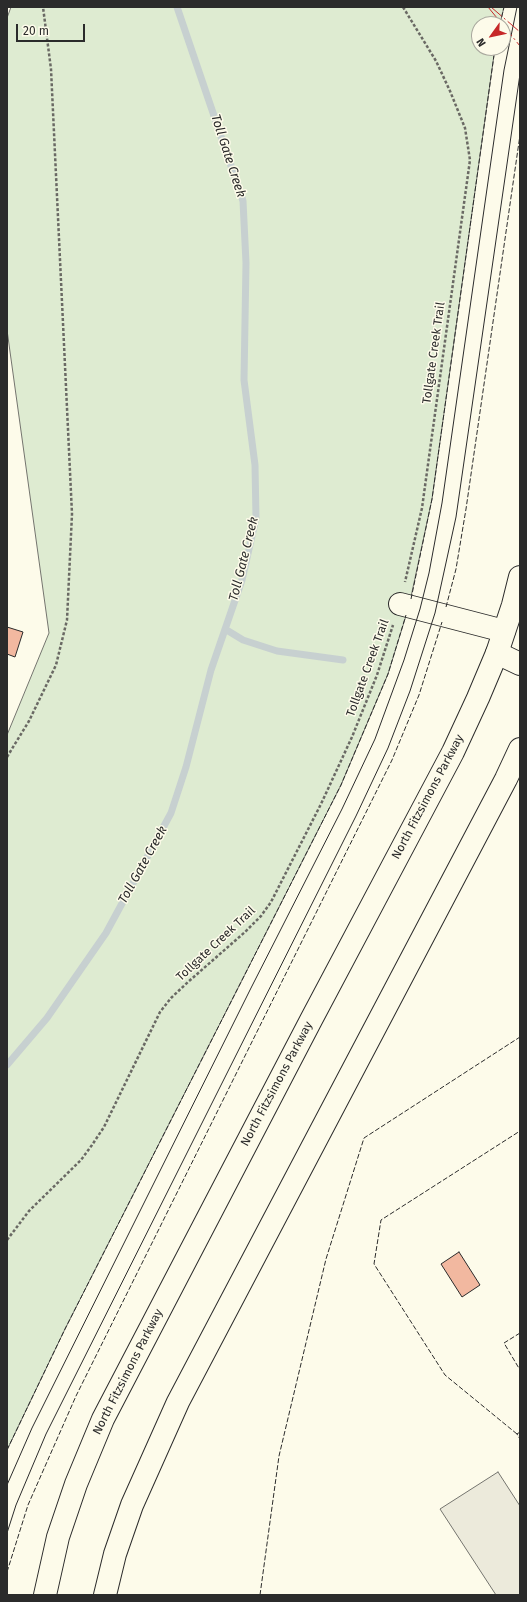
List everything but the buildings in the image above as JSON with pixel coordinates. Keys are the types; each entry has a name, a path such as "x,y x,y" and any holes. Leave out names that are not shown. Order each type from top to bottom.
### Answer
{"main road":[{"name":"North Fitzsimons Parkway","path":"44,1595 58,1537 76,1484 103,1419 303,1034 453,752 497,653 520,577"},
{"path":"400,604 504,631"},
{"path":"497,653 520,664"},
{"path":"105,1595 115,1554 132,1505 178,1402 502,786 520,749"}],"path":[{"path":"7,757 29,721 56,665 66,620 72,522 51,69 43,7"},
{"name":"Tollgate Creek Trail","path":"7,1240 29,1211 92,1146 104,1127 160,1012 171,998 188,982 245,932 261,916 271,902 321,804 352,737 385,653 400,604 422,508 470,160 465,128 450,91 436,61 403,7"}],"green space":[{"path":"11,7 504,7 502,16 471,16 471,56 494,56 432,499 409,606 388,674 341,785 65,1329 7,1450 7,735 49,633 7,330 7,18"}],"shaded area":[{"path":"498,1472 520,1506 520,1595 496,1595 440,1509"}],"waterway":[{"name":"Toll Gate Creek","path":"7,1065 47,1018 106,933 171,813 186,767 211,670 242,580 256,518 255,465 244,380 246,263 243,201 177,7"},
{"path":"225,629 243,640 277,651 343,660"}],"tram line":[{"path":"7,1485 32,1428 251,988 342,809 375,739 404,660 420,609 429,573 442,503 504,70 517,7"},
{"path":"7,1533 16,1505 46,1434 356,816 388,748 410,691 435,613 456,517 520,74"}],"fence":[{"path":"502,16 504,7"},
{"path":"411,599 432,499 494,56"},
{"path":"446,607 456,569 466,509 520,135"},
{"path":"7,1450 65,1329 341,785 388,674 406,615"},
{"path":"7,1572 28,1505 76,1396 392,760 419,695 442,622"},
{"path":"260,1595 279,1456 326,1259 364,1138 520,1037"},
{"path":"517,1434 445,1375 374,1264 381,1220 520,1131"},
{"path":"520,1333 504,1343 520,1370"},
{"path":"520,1432 517,1434 520,1439"}],"power":[{"path":"488,7 495,16"},
{"path":"491,7 520,32"},
{"path":"511,35 520,46"}]}
